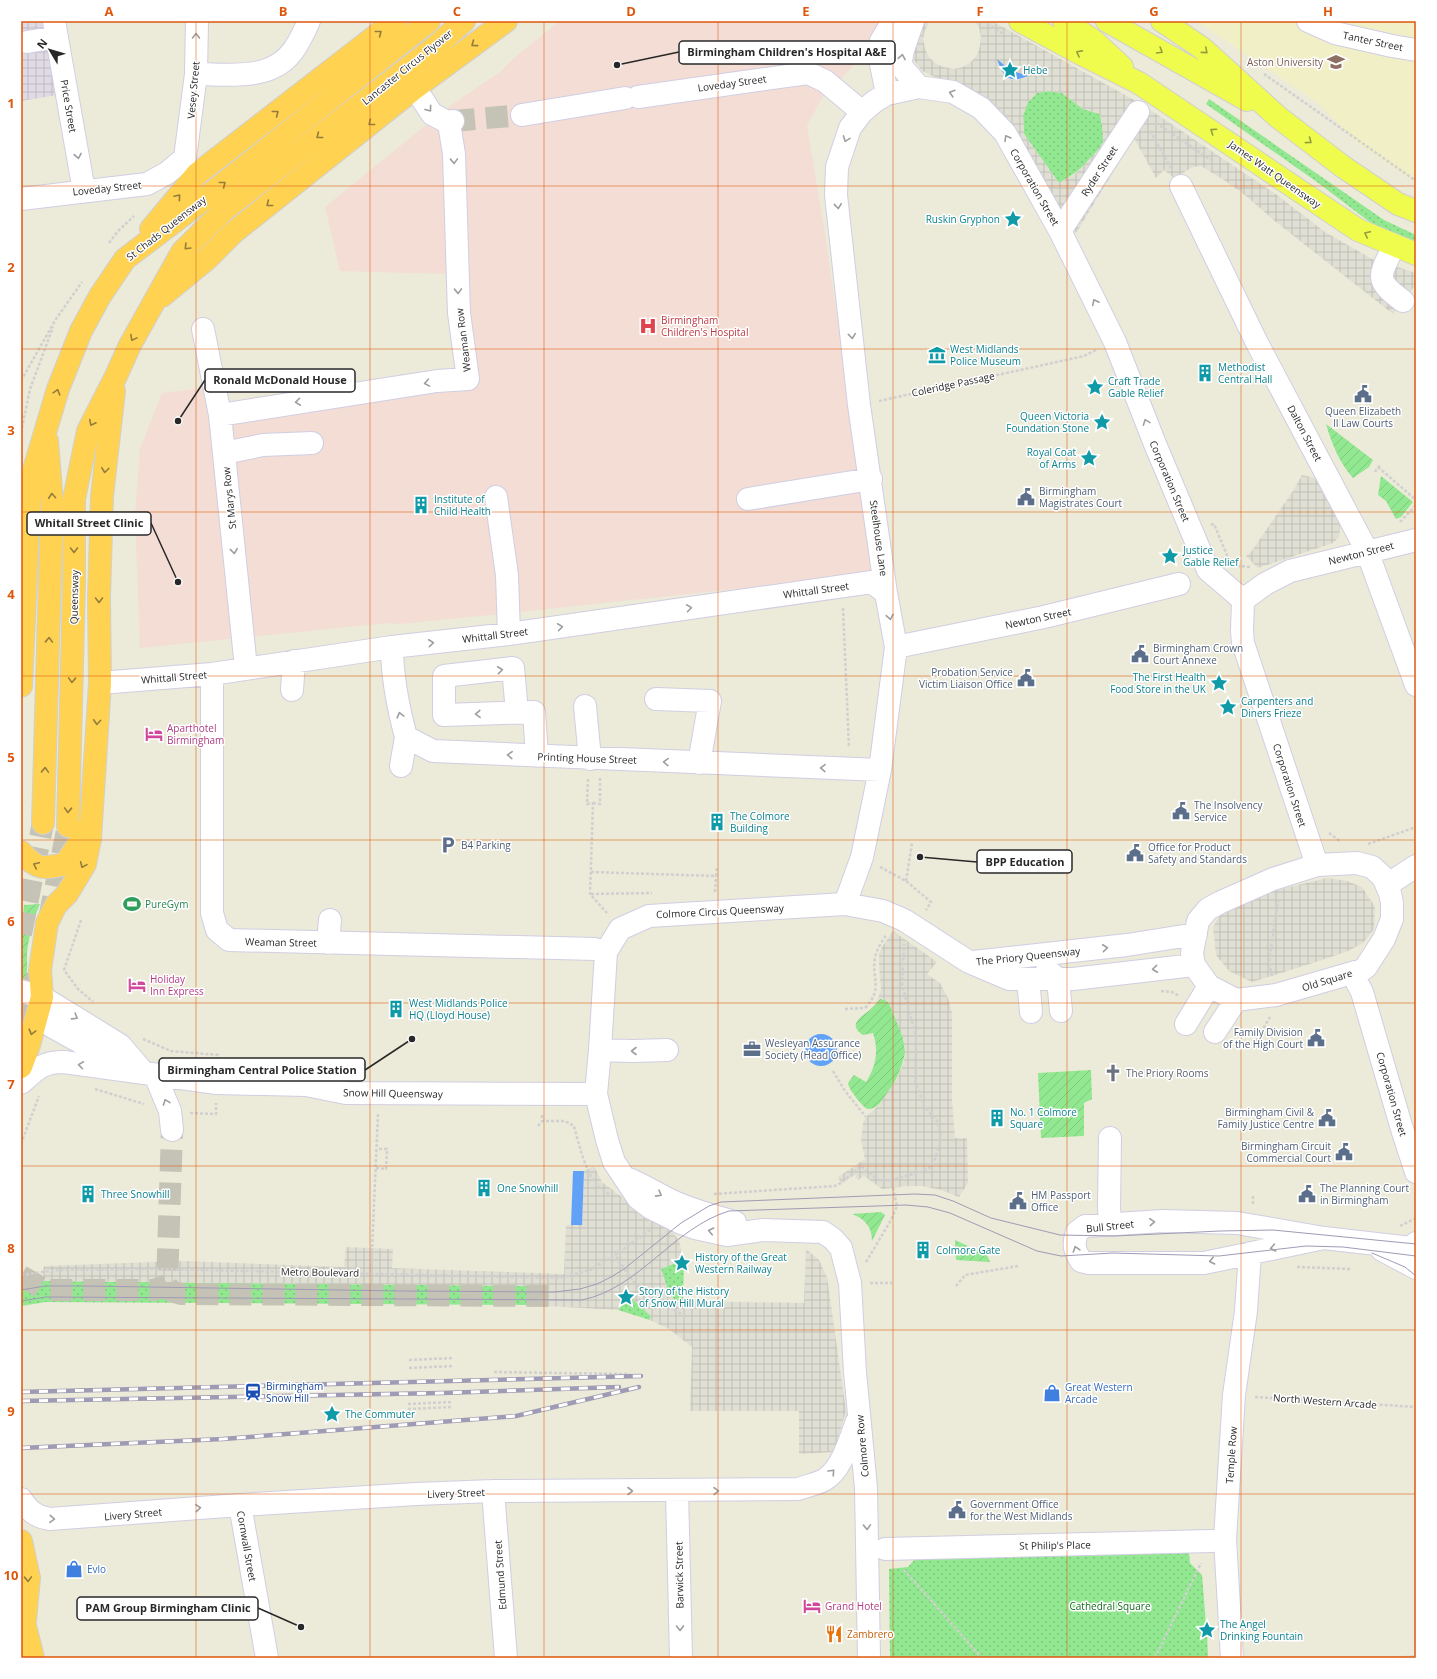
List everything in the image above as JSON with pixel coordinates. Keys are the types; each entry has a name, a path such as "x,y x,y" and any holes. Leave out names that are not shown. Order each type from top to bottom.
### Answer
{"highway":[{"path":"125,258 197,174 394,21"},
{"name":"St Chads Queensway","path":"21,686 30,483 58,389 81,331 100,296 125,258 191,209 429,21"},
{"name":"Lancaster Circus Flyover","path":"152,304 182,252 225,209 435,47 464,21"},
{"path":"21,1067 29,1045 42,997 40,970 47,923 56,905 67,894 85,864 90,839 100,684 99,598 102,496 116,376 130,345 152,304 207,259 234,232 415,88 506,21"},
{"name":"Queensway","path":"68,826 74,582 74,499 88,431 116,376"},
{"path":"43,823 52,503 46,430"},
{"path":"21,852 31,863 44,868 65,864 84,836 92,806"},
{"path":"21,1541 30,1578 23,1615 33,1658"}],"main road":[{"name":"James Watt Queensway","path":"1020,21 1082,55 1139,83 1358,230 1416,254"},
{"name":"James Watt Queensway","path":"1064,21 1094,41 1139,83"},
{"path":"1108,21 1188,68 1278,117"},
{"path":"1162,21 1202,48 1278,117 1342,166 1398,204 1416,211"}],"street":[{"name":"Vesey Street","path":"185,158 196,74 197,21"},
{"path":"196,74 253,74 278,66 294,49 309,21"},
{"path":"888,94 879,54 881,41 892,21"},
{"path":"913,21 903,50 900,65 919,87"},
{"name":"Tanter Street","path":"1308,21 1335,33 1416,50"},
{"path":"27,42 56,29"},
{"name":"Price Street","path":"56,29 84,191"},
{"name":"Loveday Street","path":"522,116 632,98 808,73 825,81 862,112"},
{"name":"Steelhouse Lane","path":"845,904 862,857 864,770 884,743 896,647 886,593 871,479 859,405 836,195 837,167 850,128 862,112 875,101 888,94 919,87"},
{"name":"Corporation Street","path":"919,87 953,92 981,108 1004,133 1060,231 1115,342 1155,444 1208,570 1243,600 1243,643 1317,865"},
{"name":"Weaman Row","path":"220,415 437,381 468,379 459,313 454,154 451,122 432,114 415,88"},
{"name":"Ryder Street","path":"1060,231 1138,112"},
{"name":"Loveday Street","path":"21,199 148,184 167,173 185,158"},
{"name":"Dalton Street","path":"1181,186 1258,343 1367,551 1416,685"},
{"path":"1394,246 1383,268 1382,279 1386,288 1403,301"},
{"name":"St Marys Row","path":"203,329 220,415 246,668"},
{"path":"224,454 263,445 312,443"},
{"path":"748,499 871,479"},
{"path":"496,497 507,575 509,634"},
{"name":"Newton Street","path":"1243,600 1265,584 1290,571 1416,540"},
{"name":"Whittall Street","path":"100,684 212,674 392,647 509,634 872,582 886,593"},
{"name":"Newton Street","path":"896,647 1044,617 1179,584"},
{"path":"392,647 392,667 396,702 406,737 401,766"},
{"path":"292,690 294,662"},
{"name":"Weaman Street","path":"212,674 212,913 217,930 229,940 595,949 606,952"},
{"path":"656,698 710,701 699,763"},
{"path":"585,706 593,771"},
{"path":"517,712 534,712 537,756"},
{"name":"Printing House Street","path":"406,737 433,751 537,756 593,771 699,763 864,770"},
{"name":"Old Square","path":"1194,965 1192,953 1198,921 1208,909 1221,902 1273,879 1317,865 1357,863 1372,867 1383,877 1392,903 1392,919 1384,939 1366,967 1276,995 1236,1000"},
{"path":"1387,885 1416,866"},
{"name":"Colmore Circus Queensway","path":"620,929 649,916 845,904 883,911 904,920 968,962"},
{"path":"328,943 330,920"},
{"path":"596,1094 606,952 620,929"},
{"name":"The Priory Queensway","path":"968,962 1126,945 1196,934"},
{"name":"The Priory Queensway","path":"968,962 1009,978 1021,974 1058,979 1074,979 1194,965"},
{"path":"1194,965 1209,986 1236,1000 1215,1032"},
{"name":"Corporation Street","path":"1357,971 1402,1129 1416,1172"},
{"path":"1021,974 1031,1012"},
{"path":"1058,979 1061,1011"},
{"path":"1186,1024 1209,986"},
{"path":"21,991 42,997 120,1045 144,1073 170,1111 172,1130"},
{"path":"600,1050 667,1050"},
{"name":"Snow Hill Queensway","path":"21,1083 38,1067 55,1062 64,1062 217,1083 306,1085 346,1093 541,1095 596,1094"},
{"name":"Colmore Row","path":"596,1094 614,1162 638,1198 651,1208 680,1223 727,1235 764,1230 823,1232 833,1239 841,1248 848,1276 866,1488 869,1658"},
{"path":"1110,1138 1110,1224"},
{"name":"Bull Street","path":"1324,1238 1204,1263 1089,1263 1081,1261 1075,1251 1074,1242 1077,1232 1085,1226 1163,1222 1237,1223 1324,1238 1411,1248 1416,1243"},
{"path":"1370,1244 1416,1268"},
{"name":"Temple Row","path":"1232,1658 1219,1540 1234,1395 1246,1310 1250,1253"},
{"name":"Livery Street","path":"21,1499 28,1510 37,1515 50,1519 416,1494 493,1491 677,1491 798,1489 825,1480 836,1468 843,1458 859,1416"},
{"name":"Edmund Street","path":"493,1491 506,1658"},
{"name":"Barwick Street","path":"677,1491 681,1658"},
{"name":"Cornwall Street","path":"240,1505 267,1658"},
{"name":"St Philip's Place","path":"885,1549 1219,1540"}],"path":[{"path":"1262,72 1416,181"},
{"path":"1138,112 1214,162"},
{"path":"1138,112 1181,186"},
{"path":"21,433 30,389 56,319"},
{"name":"Coleridge Passage","path":"859,405 1084,356 1115,342"},
{"path":"1375,472 1379,466 1416,500"},
{"path":"1395,523 1401,522 1416,504"},
{"path":"842,586 864,770"},
{"path":"593,771 600,804 587,804 593,771"},
{"path":"593,803 590,894 620,929"},
{"path":"1366,845 1416,827"},
{"path":"1328,832 1345,844"},
{"path":"906,881 912,843"},
{"path":"862,857 906,881 932,902"},
{"path":"715,892 717,868"},
{"path":"591,872 716,876"},
{"path":"1273,879 1278,895 1268,962 1276,995"},
{"path":"81,920 64,970 78,989 96,1004"},
{"path":"845,1009 865,1008 874,996 876,988 874,967 875,956 887,933 891,935"},
{"path":"712,1194 835,1186 841,1183 861,1166 880,1181 892,1180 921,1172 929,1168 935,1159 941,1140 938,1122 924,1106 915,1081 916,1037 902,984 904,939"},
{"path":"138,1037 171,1051 218,1055"},
{"path":"833,1071 845,1091 866,1117"},
{"path":"371,1272 378,1093"},
{"path":"21,1144 40,1094"},
{"path":"538,1126 542,1121 541,1095"},
{"path":"542,1121 565,1121 574,1126 581,1151 589,1169 598,1186 610,1195"},
{"path":"376,1168 386,1169 387,1150 377,1149"},
{"path":"848,1276 864,1264 891,1220 897,1206 892,1180"},
{"name":"Metro Boulevard","path":"21,1275 57,1270 156,1269 371,1272 560,1278 590,1270 652,1228"},
{"path":"614,1255 635,1284 648,1295 687,1317"},
{"path":"956,1286 965,1275 1018,1266"},
{"path":"1293,1266 1350,1269"},
{"path":"409,1360 453,1358"},
{"path":"409,1368 452,1366"},
{"path":"494,1372 630,1374"},
{"name":"North Western Arcade","path":"1234,1395 1416,1407"},
{"path":"408,1404 452,1402"},
{"path":"408,1409 452,1407"},
{"path":"1155,1658 1219,1540"},
{"path":"885,1549 982,1658"}],"shaded area":[{"path":"21,21 45,21 57,95 21,101"},
{"name":"Birmingham Children's Hospital","path":"560,21 882,21 863,54 844,76 826,91 807,125 824,228 875,574 500,614 399,624 387,623 140,648 135,515 140,449 162,393 211,387 220,414 468,379 449,274 340,271 325,207 447,108 500,72 514,58"},
{"path":"924,21 930,21 925,30 923,39 925,49 929,57 936,64 944,67 954,69 963,67 971,62 977,55 980,46 981,37 979,27 974,21 992,21 1143,105 1277,195 1325,232 1372,259 1416,273 1416,288 1413,288 1393,314 1276,222 1246,196 1201,166 1193,167 1174,178 1164,170 1156,178 1134,138 1076,233 1004,117 952,85 922,71 914,60 915,40","holes":["998,60 1010,70 1028,77 1013,80 1008,78 999,67","1048,91 1062,93 1083,109 1100,114 1102,125 1103,142 1097,151 1075,174 1059,183 1024,134 1023,115 1028,102 1037,93"]},
{"name":"Aston University","path":"1196,21 1416,21 1416,183 1357,143 1318,103"},
{"path":"1302,475 1319,479 1340,525 1339,537 1333,543 1258,568 1246,556 1251,552 1293,491"},
{"path":"1327,878 1347,881 1362,887 1375,907 1374,929 1363,943 1348,951 1252,982 1229,971 1216,955 1213,927 1221,913 1253,896"},
{"path":"893,931 937,962 927,974 940,983 948,998 952,1013 952,1100 955,1138 967,1138 968,1183 959,1197 941,1190 922,1186 882,1189 864,1176 858,1180 855,1175 841,1183 838,1177 865,1159 861,1141 863,1123 866,1117 878,1106 896,1080 904,1062 905,1051 903,1038 889,1003 883,999 880,999 876,1003 881,991 879,954"},
{"path":"594,1166 602,1182 658,1224 667,1227 679,1240 684,1263 675,1263 661,1269 668,1290 675,1301 804,1303 806,1249 819,1260 827,1277 846,1411 834,1452 799,1454 799,1411 690,1411 692,1347 669,1329 650,1320 651,1316 628,1295 618,1310 530,1305 530,1286 44,1281 44,1266 183,1261 344,1267 346,1247 393,1249 392,1268 564,1274 566,1225 582,1225 584,1171"},
{"path":"1416,1655 1416,1658 1374,1658"}],"green space":[{"path":"1048,91 1062,93 1083,109 1100,114 1103,132 1103,142 1091,160 1078,171 1059,183 1024,134 1023,115 1028,102 1037,93"},
{"path":"1209,99 1384,220 1416,235 1416,245 1387,232 1367,220 1317,182 1206,104"},
{"path":"1326,424 1373,460 1369,467 1353,478 1336,452"},
{"path":"1381,476 1413,502 1401,517 1396,519 1386,501 1378,495"},
{"path":"40,904 33,922 29,940 26,978 25,981 21,981 21,940 24,905"},
{"path":"880,999 886,1000 889,1003 902,1033 905,1052 897,1077 886,1096 874,1108 868,1109 857,1099 848,1083 854,1075 866,1082 872,1070 876,1058 876,1046 873,1033 863,1035 858,1031 856,1024 860,1017 871,1009"},
{"path":"1091,1070 1092,1099 1084,1103 1084,1136 1041,1138 1038,1073"},
{"path":"881,1212 885,1215 872,1241 871,1232 867,1224 861,1218 852,1214"},
{"path":"955,1240 987,1255 990,1262 956,1260"},
{"path":"675,1263 684,1263 683,1301 675,1301 668,1290 661,1269"},
{"path":"44,1281 530,1286 530,1305 46,1302 21,1306 21,1285"},
{"path":"628,1295 651,1316 650,1320 618,1310"},
{"name":"Cathedral Square","path":"1189,1553 1190,1563 1202,1575 1206,1624 1204,1626 1204,1631 1207,1633 1208,1658 890,1658 889,1569 908,1567 914,1560 914,1557"}],"water":[{"path":"997,59 1010,70 1028,76 1011,79 1004,74"},
{"path":"821,1034 832,1039 837,1050 832,1061 821,1066 810,1061 805,1050 810,1039"},
{"path":"573,1171 584,1171 582,1225 571,1225"}],"tunnel":[{"path":"453,121 522,115"},
{"path":"21,934 43,823"},
{"path":"49,919 68,826"},
{"path":"21,1021 37,976"},
{"path":"21,1276 46,1290 154,1290 167,1285 172,1130"},
{"path":"167,1285 171,1291 181,1294 551,1296"}],"tram line":[{"path":"21,1290 45,1286 85,1286 554,1292 580,1289 597,1284 611,1277 624,1269 681,1223 709,1206 721,1202 915,1194 935,1195 953,1201 991,1218 1060,1235 1115,1236 1273,1230 1416,1244"},
{"path":"21,1301 46,1297 582,1300 603,1293 622,1283 691,1230 709,1219 729,1211 906,1205 928,1207 950,1213 1037,1251 1061,1256 1113,1253 1219,1256 1306,1246 1343,1247 1416,1256"},
{"path":"1372,1253 1405,1267 1416,1276"}],"railway":[{"path":"21,1392 641,1376"},
{"path":"21,1401 442,1393 619,1387"},
{"path":"21,1448 223,1439 516,1416 639,1387"}],"place":[{"name":"Aston University","path":"1336,62"},
{"name":"Birmingham Children's Hospital A&E","path":"617,65"},
{"name":"Hebe","path":"1010,70"},
{"name":"Ruskin Gryphon","path":"1013,219"},
{"name":"Birmingham Children's Hospital","path":"648,326"},
{"name":"West Midlands Police Museum","path":"937,355"},
{"name":"Methodist Central Hall","path":"1205,373"},
{"name":"Craft Trade Gable Relief","path":"1095,387"},
{"name":"Queen Elizabeth II Law Courts","path":"1363,394"},
{"name":"Ronald McDonald House","path":"178,421"},
{"name":"Queen Victoria Foundation Stone","path":"1102,422"},
{"name":"Royal Coat of Arms","path":"1089,458"},
{"name":"Birmingham Magistrates Court","path":"1026,497"},
{"name":"Institute of Child Health","path":"421,505"},
{"name":"Justice Gable Relief","path":"1170,556"},
{"name":"Whitall Street Clinic","path":"178,582"},
{"name":"Birmingham Crown Court Annexe","path":"1140,654"},
{"name":"Probation Service Victim Liaison Office","path":"1026,678"},
{"name":"The First Health Food Store in the UK","path":"1219,683"},
{"name":"Carpenters and Diners Frieze","path":"1228,707"},
{"name":"Aparthotel Birmingham","path":"154,734"},
{"name":"The Insolvency Service","path":"1181,811"},
{"name":"The Colmore Building","path":"717,822"},
{"name":"B4 Parking","path":"448,845"},
{"name":"Office for Product Safety and Standards","path":"1135,853"},
{"name":"BPP Education","path":"920,857"},
{"name":"PureGym","path":"132,904"},
{"name":"Holiday Inn Express","path":"137,985"},
{"name":"West Midlands Police HQ (Lloyd House)","path":"396,1009"},
{"name":"Family Division of the High Court","path":"1316,1038"},
{"name":"Birmingham Central Police Station","path":"412,1039"},
{"name":"Wesleyan Assurance Society (Head Office)","path":"752,1049"},
{"name":"The Priory Rooms","path":"1113,1073"},
{"name":"No. 1 Colmore Square","path":"997,1118"},
{"name":"Birmingham Civil & Family Justice Centre","path":"1327,1118"},
{"name":"Birmingham Circuit Commercial Court","path":"1344,1152"},
{"name":"One Snowhill","path":"484,1188"},
{"name":"Three Snowhill","path":"88,1194"},
{"name":"The Planning Court in Birmingham","path":"1307,1194"},
{"name":"HM Passport Office","path":"1018,1201"},
{"name":"Colmore Gate","path":"923,1250"},
{"name":"History of the Great Western Railway","path":"682,1263"},
{"name":"Story of the History of Snow Hill Mural","path":"626,1297"},
{"name":"Birmingham Snow Hill","path":"253,1392"},
{"name":"Great Western Arcade","path":"1052,1393"},
{"name":"The Commuter","path":"332,1414"},
{"name":"Government Office for the West Midlands","path":"957,1510"},
{"name":"Evlo","path":"74,1569"},
{"name":"Grand Hotel","path":"812,1606"},
{"name":"PAM Group Birmingham Clinic","path":"301,1627"},
{"name":"The Angel Drinking Fountain","path":"1207,1630"},
{"name":"Zambrero","path":"834,1634"}]}
